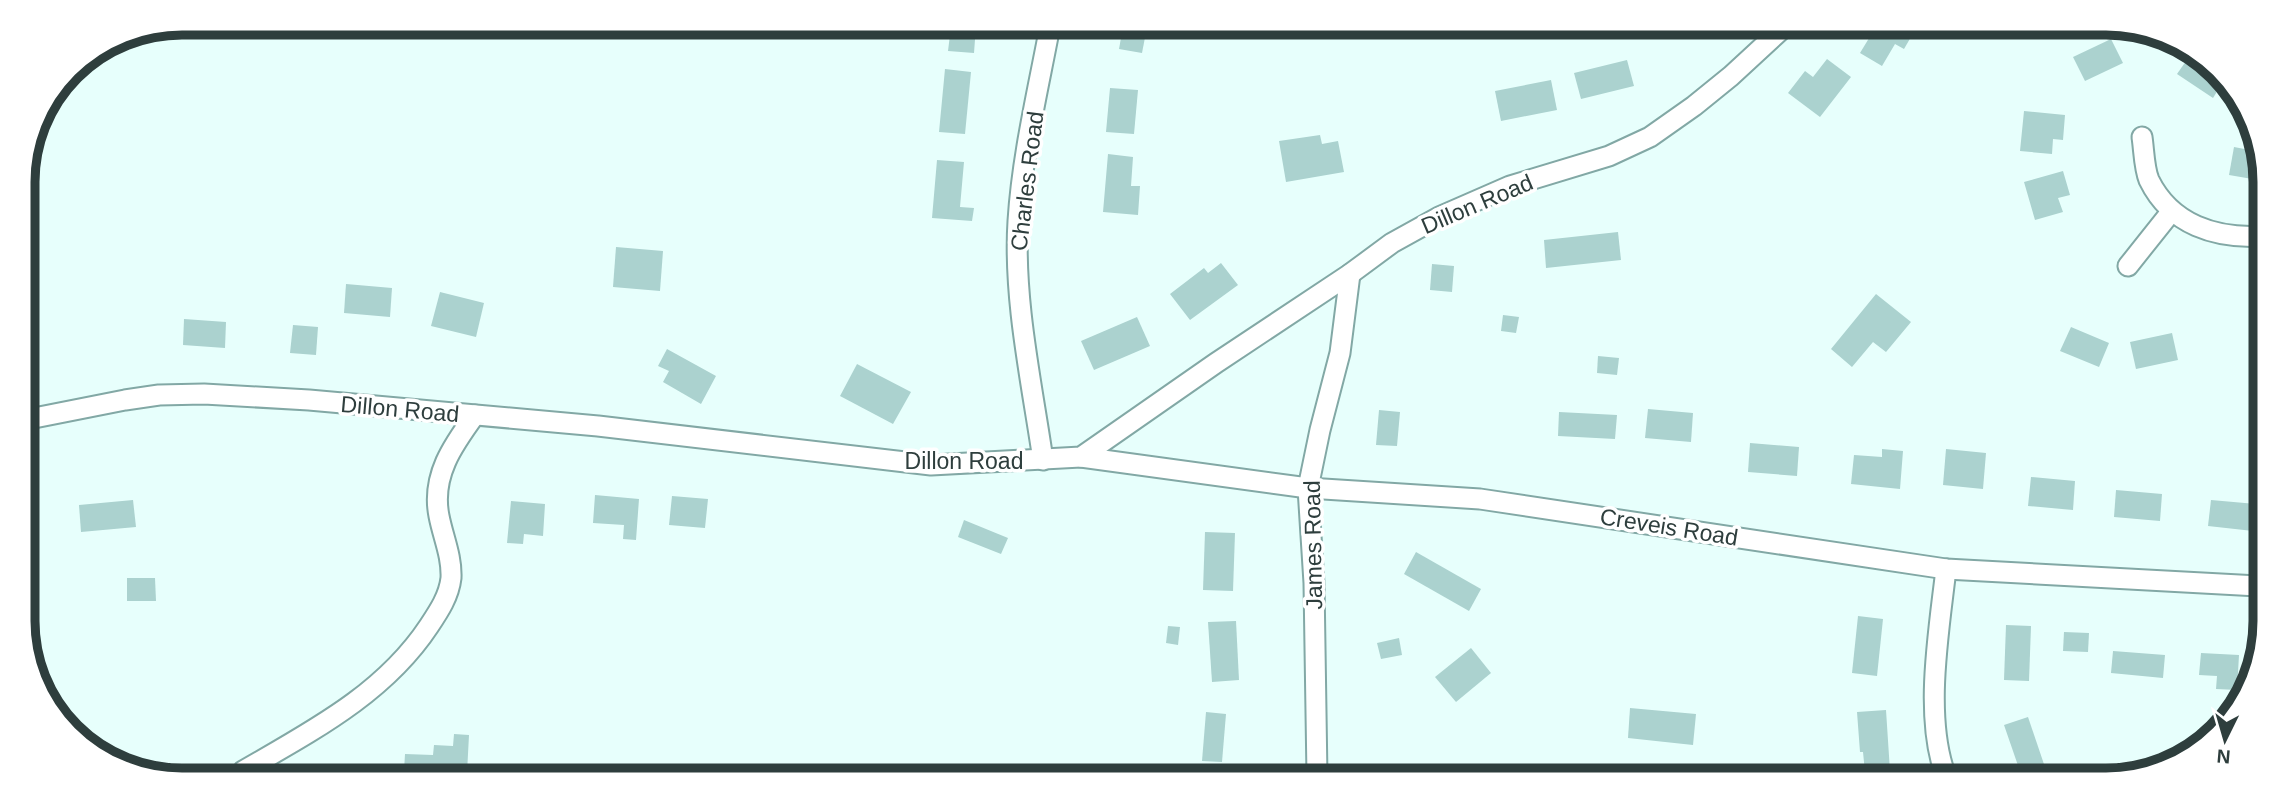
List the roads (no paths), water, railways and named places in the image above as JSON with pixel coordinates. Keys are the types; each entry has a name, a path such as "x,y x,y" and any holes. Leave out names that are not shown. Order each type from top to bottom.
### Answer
{"street":[{"name":"Charles Road","path":"1043,460 1025,339 1018,267 1018,223 1023,177 1048,35"},
{"name":"Dillon Road","path":"35,418 159,395 204,394 598,426 931,465 1081,457 1392,243 1439,217 1510,186 1609,156 1650,137 1731,76 1775,35"},
{"path":"2142,137 2148,179 2171,212 2204,230 2240,238 2253,237"},
{"path":"2128,266 2171,212"},
{"name":"James Road","path":"1317,768 1314,583 1308,488 1339,353 1350,274"},
{"path":"248,768 311,733 348,708 400,664 440,610 448,593 451,577 449,554 439,517 438,484 451,447 475,415"},
{"name":"Creveis Road","path":"1081,457 1308,488 1480,499 1946,569 2253,586"},
{"path":"1943,768 1937,726 1935,666 1946,569"}]}
